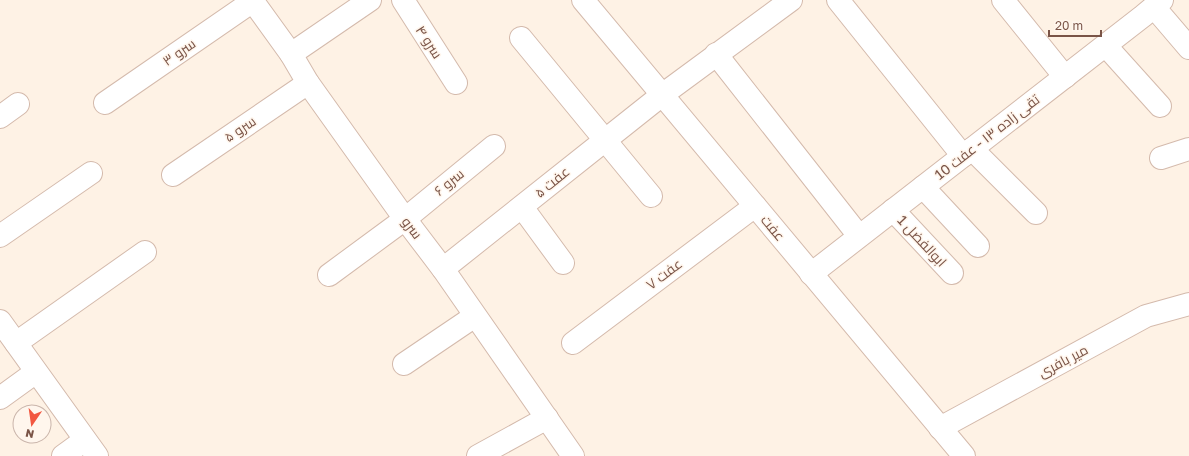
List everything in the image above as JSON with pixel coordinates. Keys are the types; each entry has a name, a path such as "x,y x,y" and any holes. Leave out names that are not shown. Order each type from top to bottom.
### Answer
{"street":[{"path":"291,54 370,0"},
{"name":"سرو ۴","path":"403,0 456,83"},
{"name":"عفت","path":"583,0 964,456"},
{"name":"عفت ۵","path":"443,269 662,95 791,0"},
{"path":"838,0 968,152 1036,213"},
{"path":"1003,0 1065,77"},
{"name":"سرو","path":"252,1 291,54 308,83 405,219 443,269 573,456"},
{"name":"سرو ۳","path":"105,103 252,1"},
{"path":"1158,4 1189,48"},
{"name":"تقی زاده ۱۳ - عفت 10","path":"811,274 1106,46 1158,4"},
{"path":"521,38 651,196"},
{"path":"1106,46 1160,106"},
{"path":"716,54 860,236"},
{"name":"سرو ۵","path":"173,175 308,83"},
{"path":"0,117 18,104"},
{"name":"سرو ۶","path":"329,275 405,219 494,146"},
{"path":"1161,158 1189,149"},
{"path":"0,236 91,173"},
{"path":"923,186 978,246"},
{"name":"عفت ۷","path":"573,342 755,206"},
{"path":"522,207 563,263"},
{"name":"ابوالفضل 1","path":"893,210 952,273"},
{"path":"16,343 145,252"},
{"name":"میر بافری","path":"940,428 1146,316 1189,304"},
{"path":"404,364 475,316"},
{"path":"0,321 91,448 63,456"},
{"path":"0,398 36,372"},
{"path":"478,456 547,418"}]}
